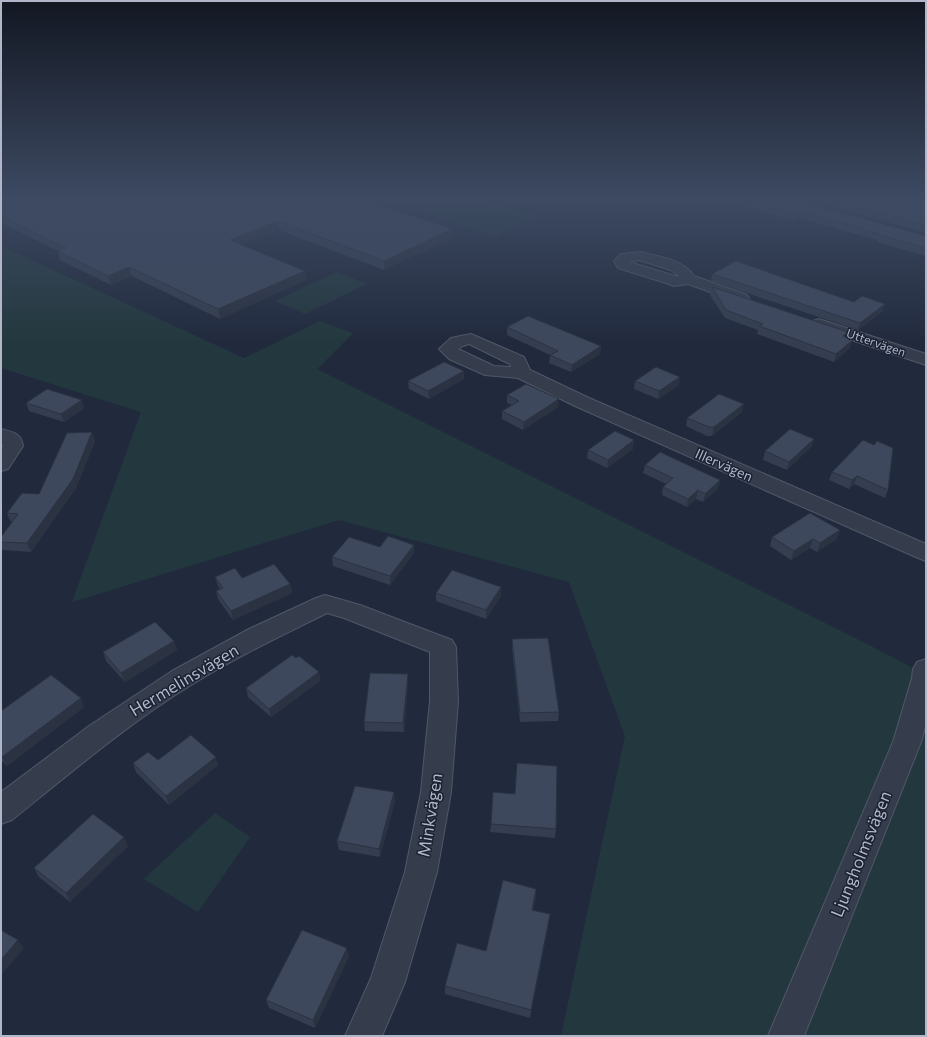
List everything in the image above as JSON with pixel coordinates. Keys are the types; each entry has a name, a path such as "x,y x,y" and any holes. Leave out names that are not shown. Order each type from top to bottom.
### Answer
{"street":[{"path":"690,279 715,290 753,301"},
{"name":"Uttervägen","path":"805,319 926,360"},
{"name":"Illervägen","path":"522,373 625,421 926,553"},
{"path":"1,435 12,439 13,446 1,465"},
{"name":"Hermelinsvägen","path":"1,810 99,734 174,682 265,632 325,604 351,610 386,623"},
{"name":"Minkvägen","path":"363,1036 387,982 421,872 436,792 444,701 443,647 386,623"},
{"name":"Ljungholmsvägen","path":"786,1036 907,742 925,678 926,669"}],"green space":[{"path":"1,246 244,358 320,321 353,333 317,369 871,646 926,675 926,1036 561,1036 625,736 569,582 339,520 72,602 141,412 1,368"},
{"path":"337,272 367,284 305,314 275,301"},
{"path":"215,813 250,837 198,912 144,879"}],"building":[{"path":"63,246 245,246 305,271 218,309 129,267 108,276 57,251 66,248"},
{"path":"345,246 415,246 384,261"},
{"path":"736,261 854,302 862,296 885,304 860,323 712,274"},
{"path":"712,287 848,332 843,336 853,340 836,354 759,326 763,324 726,310"},
{"path":"528,316 601,346 572,365 550,355 558,351 507,327"},
{"path":"444,362 464,371 428,391 408,381"},
{"path":"656,367 680,377 659,391 635,381"},
{"path":"526,384 559,399 524,422 502,411 519,401 507,395"},
{"path":"47,389 82,400 61,414 26,403"},
{"path":"719,394 744,404 714,427 709,427 687,418"},
{"path":"790,429 814,439 789,462 765,451"},
{"path":"615,431 634,440 608,460 588,450"},
{"path":"92,432 73,479 27,543 1,542 1,537 18,514 7,513 22,493 39,494 67,433"},
{"path":"863,440 874,445 877,441 893,448 888,490 857,476 852,480 832,472"},
{"path":"660,452 720,480 705,494 698,490 688,499 663,487 673,478 645,465"},
{"path":"810,513 840,530 820,543 813,539 794,551 772,537"},
{"path":"388,536 414,545 390,576 332,557 349,537 380,547"},
{"path":"274,564 290,584 231,611 216,591 223,588 215,577 235,568 242,578"},
{"path":"452,570 501,587 486,610 436,593"},
{"path":"155,622 174,641 121,673 103,652"},
{"path":"548,638 559,712 520,713 512,639"},
{"path":"292,655 296,658 299,656 319,672 269,709 246,688"},
{"path":"370,673 408,674 403,723 364,722"},
{"path":"51,675 81,698 2,757 1,711"},
{"path":"191,735 216,757 166,796 133,763 148,752 158,760"},
{"path":"517,763 557,766 556,829 491,824 493,792 515,794"},
{"path":"355,786 394,792 379,849 337,841"},
{"path":"93,814 124,837 66,893 34,868"},
{"path":"503,880 536,889 532,910 550,914 531,1010 445,986 457,943 486,951"},
{"path":"1,930 18,940 1,960"},
{"path":"302,930 347,948 313,1020 266,1000"}]}
